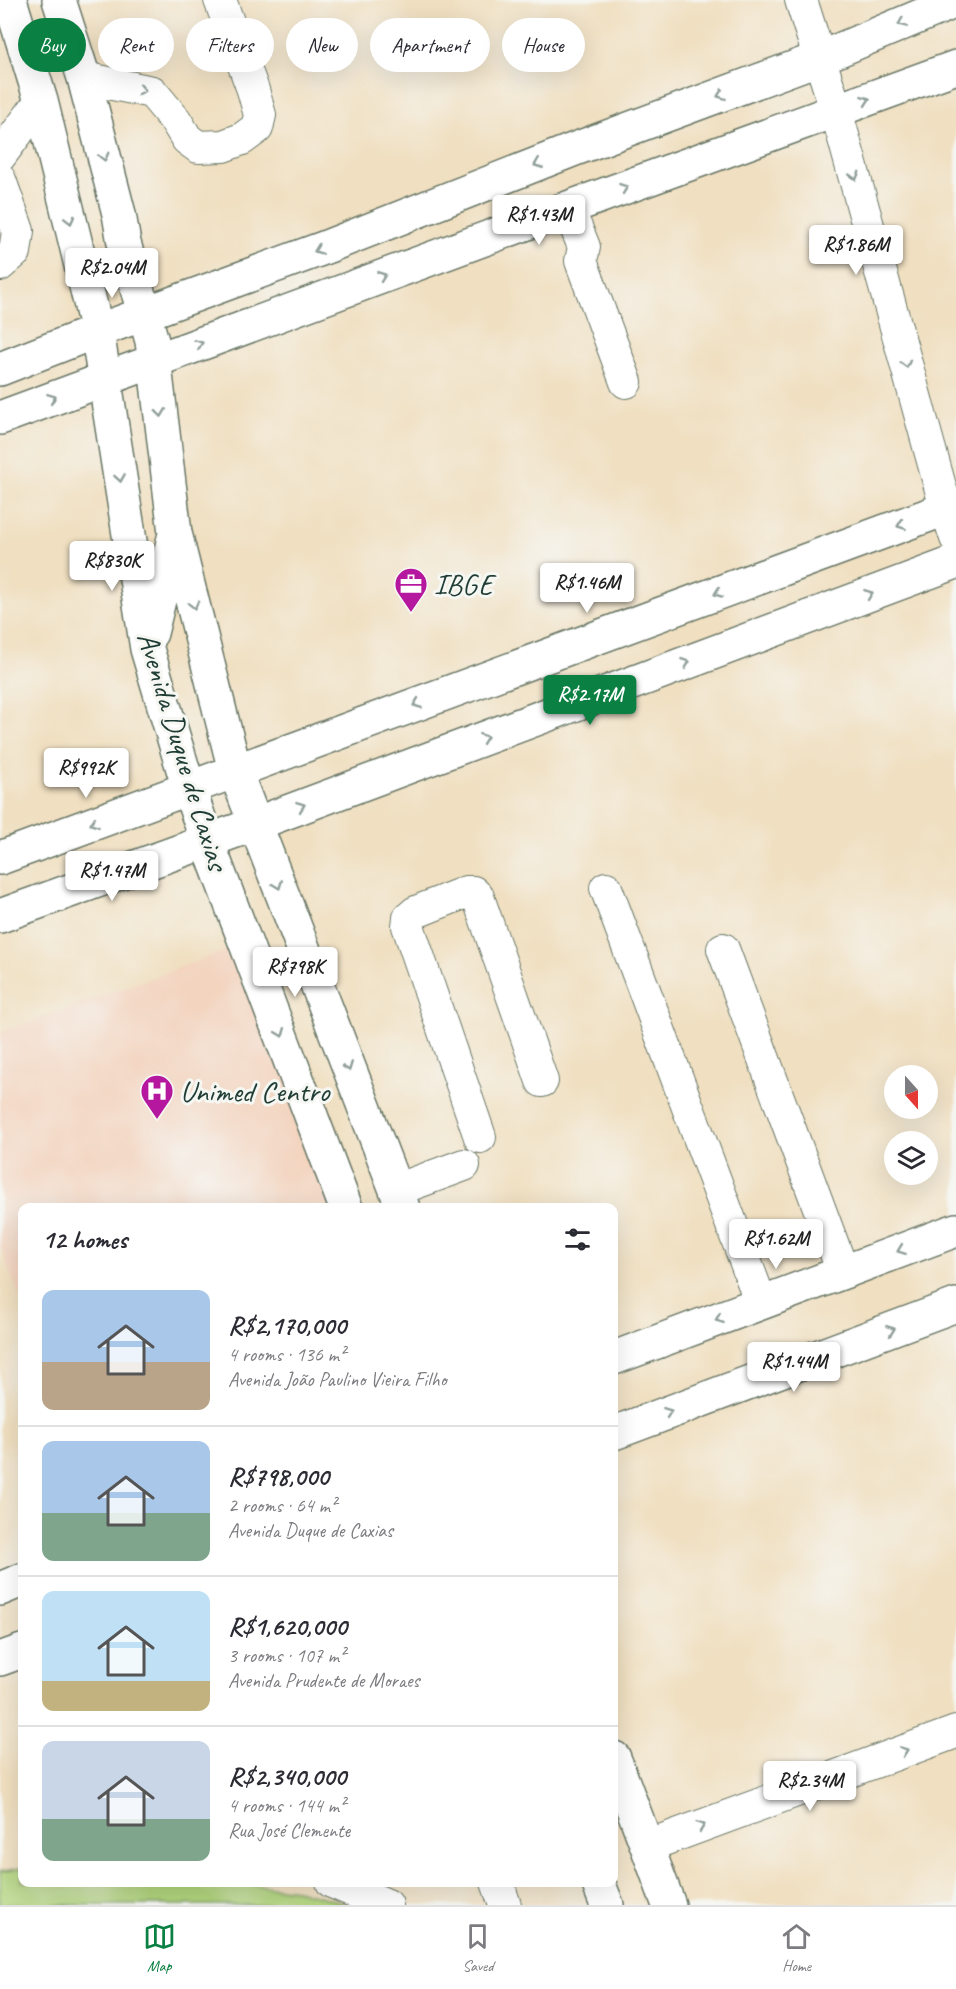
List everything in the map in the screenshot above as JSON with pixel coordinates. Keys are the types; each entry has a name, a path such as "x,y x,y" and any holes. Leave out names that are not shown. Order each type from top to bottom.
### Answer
{"main road":[{"name":"Avenida Duque de Caxias","path":"10,0 41,101 97,331 147,649 207,841 344,1203"},
{"name":"Avenida Duque de Caxias","path":"59,0 84,78 119,214 124,243 152,341 176,533 235,771 400,1199"},
{"path":"0,369 820,58 956,1"},
{"path":"0,418 568,208 956,68"},
{"path":"55,159 119,214"},
{"path":"0,858 235,771 953,517"},
{"path":"147,649 176,533"},
{"path":"0,916 255,824 956,562"},
{"path":"618,1357 956,1230"},
{"path":"618,1431 956,1305"},
{"path":"0,1589 18,1582"},
{"path":"0,1659 18,1652"},
{"path":"618,1769 669,1905"},
{"path":"600,1887 607,1905"}],"street":[{"path":"84,78 152,92 176,121 187,139 198,147 223,146 242,139 257,128 260,115 220,0"},
{"path":"801,0 836,111 953,517"},
{"path":"0,156 41,101"},
{"path":"0,180 18,231 15,252 0,266"},
{"path":"568,208 584,247 581,261 626,382"},
{"path":"606,888 761,1303"},
{"path":"480,1137 408,926 409,918 416,912 466,892 473,892 478,897 542,1081"},
{"path":"723,949 843,1272"},
{"path":"400,1199 464,1165"},
{"path":"647,1846 956,1732"},
{"path":"344,1887 387,1905"},
{"path":"499,1887 506,1905"}],"shaded area":[{"name":"Unimed Centro","path":"246,943 344,1203 18,1203 18,1294 0,1245 0,1033"}],"green space":[{"path":"18,1869 18,1887 272,1887 297,1890 352,1905 0,1905 0,1872"}],"place":[{"name":"IBGE","path":"411,613"},
{"name":"Unimed Centro","path":"157,1120"}]}
